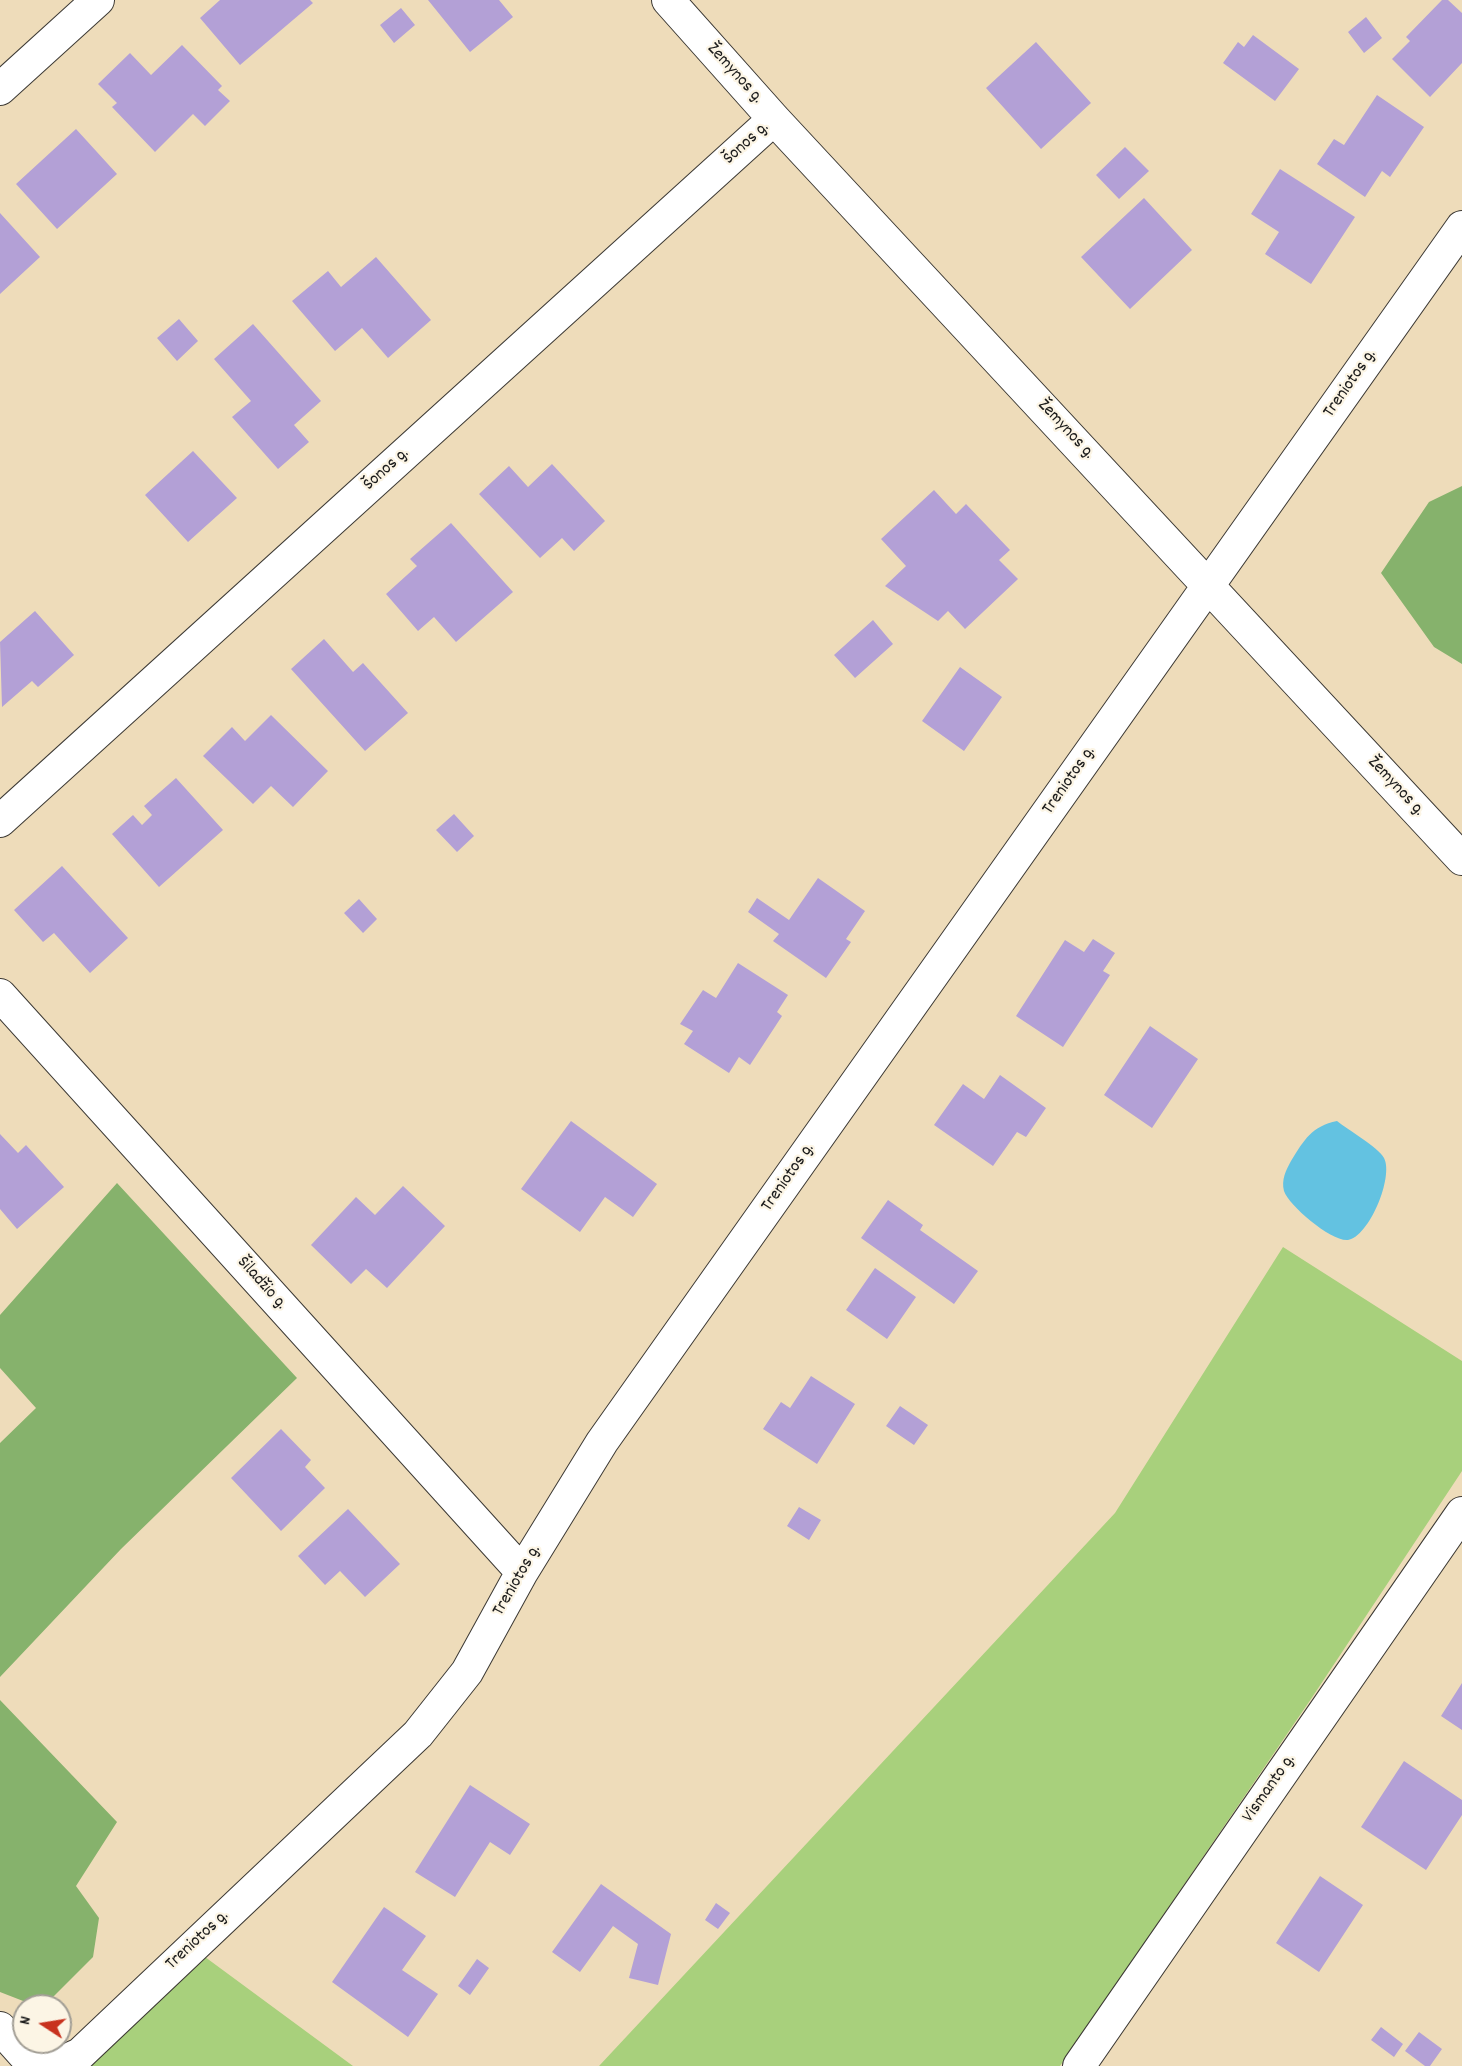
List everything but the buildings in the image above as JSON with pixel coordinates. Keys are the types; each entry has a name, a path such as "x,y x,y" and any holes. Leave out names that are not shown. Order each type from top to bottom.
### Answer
{"street":[{"path":"0,89 98,0"},
{"name":"Žemynos g.","path":"668,0 774,119 1462,860"},
{"name":"Šonos g.","path":"0,820 774,119"},
{"name":"Treniotos g.","path":"53,2066 80,2054 418,1734 467,1672 522,1572 602,1442 1462,227"},
{"name":"Šiladžio g.","path":"0,995 522,1572"},
{"name":"Vismanto g.","path":"1092,2061 1462,1513"},
{"path":"0,2028 34,2066"}],"green space":[{"path":"1462,486 1462,664 1434,647 1381,573 1429,502"},
{"path":"117,1183 297,1378 121,1549 0,1677 0,1443 36,1408 0,1368 0,1315"},
{"path":"1283,1247 1462,1361 1462,1471 1311,1699 1060,2066 599,2066 1115,1513"},
{"path":"0,1700 117,1822 76,1886 99,1918 93,1957 56,1994 12,1994 12,1997 0,1992"},
{"path":"201,1954 353,2066 77,2066"}],"water":[{"path":"1337,1121 1376,1149 1384,1158 1386,1167 1386,1178 1378,1205 1364,1229 1348,1240 1332,1235 1302,1214 1283,1187 1287,1168 1309,1135 1321,1126"}]}
